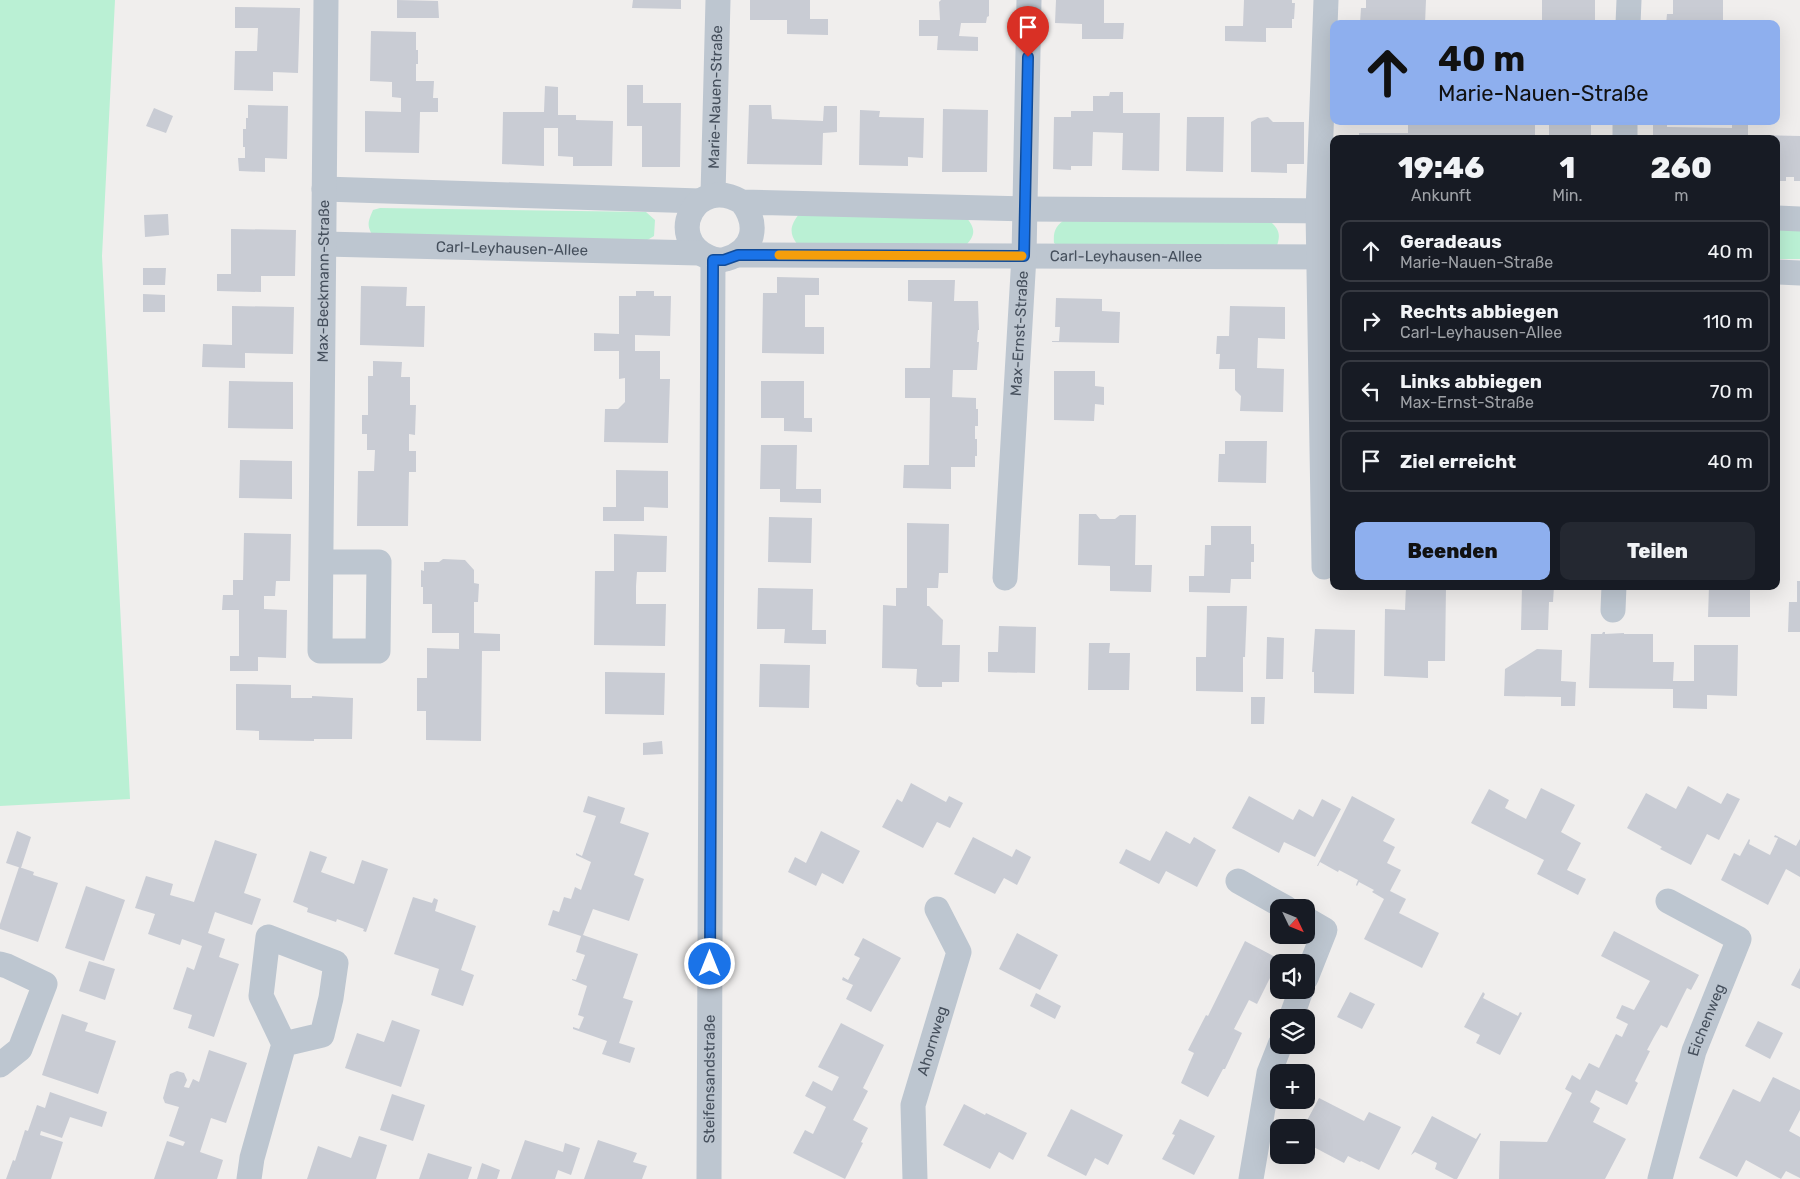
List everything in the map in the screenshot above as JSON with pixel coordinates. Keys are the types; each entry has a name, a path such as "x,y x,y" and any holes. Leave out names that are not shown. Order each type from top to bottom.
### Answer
{"street":[{"name":"Max-Beckmann-Straße","path":"321,562 326,0"},
{"name":"Marie-Nauen-Straße","path":"706,198 718,0"},
{"name":"Max-Ernst-Straße","path":"1006,578 1024,256 1029,0"},
{"path":"1324,567 1327,257 1326,0"},
{"path":"1628,20 1629,0"},
{"path":"324,189 706,198 732,196 742,202 749,211 752,222 752,233 746,247 738,255"},
{"path":"706,198 692,210 687,232 691,242 706,256"},
{"path":"742,202 1025,209 1326,211"},
{"path":"1780,218 1800,218"},
{"name":"Carl-Leyhausen-Allee","path":"324,244 706,256 724,260 738,255 1327,257"},
{"name":"Steifensandstraße","path":"706,256 711,769 709,1179"},
{"path":"1780,272 1800,273"},
{"path":"1238,881 1270,899"},
{"name":"Eichenweg","path":"1660,1179 1694,1051 1739,939 1668,901"},
{"name":"Ahornweg","path":"915,1179 912,1105 959,952 937,909"},
{"path":"1315,924 1326,930 1315,956"},
{"path":"0,964 45,984 20,1049 0,1065"},
{"path":"249,1179 252,1158 284,1044"},
{"path":"1251,1179 1268,1073 1276,1054"}],"green space":[{"path":"0,0 115,0 102,256 130,799 0,806"},
{"path":"380,208 646,212 655,220 654,236 644,242 374,238 369,228 369,222 373,210"},
{"path":"800,213 964,215 973,228 973,235 963,248 797,244 792,236 792,228 794,221"},
{"path":"1066,219 1271,222 1277,228 1279,238 1276,249 1063,249 1054,243 1054,235 1058,226"},
{"path":"1780,229 1800,229 1800,259 1780,259"}],"building":[{"path":"397,0 438,1 439,18 397,18"},
{"path":"633,0 681,0 681,9 632,8"},
{"path":"750,0 810,0 810,19 828,19 828,35 787,34 787,20 750,20"},
{"path":"941,0 989,0 989,16 986,23 961,23 959,36 978,37 978,51 937,50 938,36 919,36 919,20 940,20 939,2"},
{"path":"1056,0 1104,0 1104,23 1124,23 1123,39 1082,39 1082,24 1055,23"},
{"path":"1244,0 1292,0 1292,3 1295,3 1292,28 1266,28 1266,42 1225,41 1225,26 1243,26"},
{"path":"1366,0 1426,0 1425,20 1360,20 1361,8 1366,8"},
{"path":"1542,0 1595,0 1595,20 1542,20"},
{"path":"1673,0 1723,0 1723,20 1666,20 1667,14 1673,14"},
{"path":"235,7 300,8 298,73 273,72 273,91 234,90 235,51 257,51 258,28 235,28"},
{"path":"371,31 416,32 418,64 416,64 416,81 434,81 433,98 438,98 438,112 420,112 419,153 365,152 365,111 401,112 401,98 392,97 392,82 370,81"},
{"path":"627,85 643,85 643,103 681,103 680,167 642,167 642,126 627,126"},
{"path":"545,86 558,87 558,115 576,115 576,120 613,121 612,166 573,166 573,157 558,156 558,128 544,128 544,166 502,164 503,112 544,112"},
{"path":"1110,92 1123,92 1123,113 1160,113 1159,171 1122,170 1123,133 1093,132 1092,166 1071,166 1071,170 1053,169 1054,117 1071,117 1071,111 1093,111 1093,96 1109,96"},
{"path":"248,105 288,106 287,159 265,158 265,172 239,171 238,158 245,158 243,129 246,129"},
{"path":"749,105 771,105 772,119 823,121 824,106 837,106 837,132 823,133 822,165 747,164"},
{"path":"154,108 173,116 166,133 146,126"},
{"path":"943,109 988,110 987,172 942,172"},
{"path":"860,110 880,111 879,117 924,118 923,158 908,157 908,166 859,165"},
{"path":"1187,117 1224,117 1223,172 1186,171"},
{"path":"1268,117 1273,122 1304,122 1304,164 1287,164 1287,173 1251,172 1251,122 1258,118"},
{"path":"1408,125 1535,125 1535,135 1359,135 1359,133 1408,133"},
{"path":"1549,125 1591,125 1591,135 1549,135"},
{"path":"1653,125 1732,128 1732,125 1748,125 1748,135 1653,135"},
{"path":"1780,135 1800,136 1800,181 1794,181 1794,177 1786,177 1786,181 1780,181"},
{"path":"168,214 169,235 145,237 144,215"},
{"path":"231,229 296,230 295,276 261,276 261,292 217,291 217,274 231,274"},
{"path":"143,268 166,268 165,285 143,285"},
{"path":"777,277 819,278 819,295 805,295 805,327 824,327 824,354 762,353 763,293 777,293"},
{"path":"908,280 955,280 954,301 978,301 979,330 977,342 979,342 977,370 953,370 952,397 976,398 976,409 978,409 978,426 975,426 977,456 975,456 975,467 951,467 951,489 903,488 904,465 929,465 930,398 905,398 905,368 930,368 932,302 908,301"},
{"path":"361,286 407,287 406,306 425,306 424,347 360,345"},
{"path":"636,291 654,291 654,296 671,296 670,336 635,335 635,351 660,351 660,379 670,379 668,443 604,442 605,409 618,409 625,402 625,378 619,379 619,351 594,351 594,333 619,334 619,296 636,296"},
{"path":"143,294 165,295 165,312 143,312"},
{"path":"1056,298 1102,299 1102,311 1120,312 1119,343 1052,342 1059,341 1060,327 1055,327"},
{"path":"232,306 294,307 293,354 245,353 245,368 202,367 203,344 232,345"},
{"path":"1230,306 1285,307 1285,339 1258,338 1257,368 1284,369 1283,412 1240,411 1241,396 1235,390 1235,369 1219,369 1220,354 1216,354 1217,336 1229,336"},
{"path":"373,361 402,362 401,377 410,377 410,405 416,405 415,435 409,434 409,451 416,451 416,472 409,472 408,526 357,526 358,471 374,471 375,450 367,450 367,434 362,434 362,415 368,415 368,376 373,376"},
{"path":"1054,371 1095,371 1095,386 1104,387 1104,405 1095,404 1094,421 1054,420"},
{"path":"229,381 293,382 293,429 228,428"},
{"path":"761,381 804,381 804,418 812,418 812,432 784,431 784,418 761,418"},
{"path":"1225,441 1267,441 1266,483 1218,482 1219,454 1225,454"},
{"path":"761,445 797,445 796,489 821,489 821,503 780,502 780,489 760,489"},
{"path":"240,460 292,461 292,499 239,498"},
{"path":"616,470 668,471 668,508 644,507 644,521 603,521 603,507 616,507"},
{"path":"1079,514 1096,514 1100,519 1115,519 1120,515 1136,515 1135,565 1152,565 1151,592 1110,591 1110,566 1078,565"},
{"path":"769,517 812,518 811,563 768,562"},
{"path":"907,523 949,524 948,573 939,573 938,588 927,588 927,606 943,620 942,645 960,645 959,682 942,682 942,687 919,687 916,684 917,669 882,668 883,605 896,606 896,588 907,588"},
{"path":"1211,526 1251,526 1254,562 1251,562 1251,579 1231,579 1230,593 1189,592 1189,576 1204,576 1205,545 1211,545"},
{"path":"244,533 291,534 290,581 276,581 275,596 264,596 264,609 287,610 286,658 258,657 258,671 230,671 230,656 239,656 239,610 222,610 223,595 233,595 233,580 243,580"},
{"path":"614,534 667,536 666,572 637,572 636,586 636,604 666,604 665,646 594,645 595,571 614,571"},
{"path":"443,559 465,560 474,570 474,583 479,584 478,602 474,602 474,633 500,634 500,651 482,651 481,741 426,740 426,711 417,711 417,678 427,678 427,648 459,649 459,633 432,633 432,604 423,604 421,570 424,571 424,562 439,562"},
{"path":"1797,581 1800,581 1800,632 1788,632 1789,602 1797,602"},
{"path":"758,588 813,589 812,630 826,630 826,644 784,643 785,629 757,629"},
{"path":"1406,590 1446,590 1445,661 1428,661 1428,678 1384,676 1385,609 1405,610"},
{"path":"1522,590 1554,590 1553,602 1549,602 1548,630 1521,630"},
{"path":"1709,590 1750,590 1750,617 1708,617"},
{"path":"1207,606 1247,606 1245,657 1243,657 1243,692 1196,691 1196,657 1206,657"},
{"path":"999,626 1036,627 1035,673 988,672 988,652 998,652"},
{"path":"1315,629 1355,630 1354,694 1314,693 1314,672 1312,672"},
{"path":"1603,632 1605,634 1653,634 1653,662 1674,662 1673,681 1694,681 1694,645 1738,645 1737,696 1707,695 1707,709 1673,708 1673,689 1589,688 1591,634 1602,634"},
{"path":"1267,637 1284,638 1283,679 1266,679"},
{"path":"1089,643 1110,643 1109,653 1130,653 1129,690 1088,690"},
{"path":"1537,649 1562,650 1561,681 1576,682 1575,706 1561,706 1561,697 1504,696 1505,669"},
{"path":"760,664 810,665 809,708 759,707"},
{"path":"605,672 665,673 664,715 605,714"},
{"path":"236,684 291,685 291,698 312,698 312,696 353,698 352,739 314,739 314,741 259,740 259,731 236,730"},
{"path":"1251,697 1265,697 1264,724 1251,724"},
{"path":"662,741 663,754 643,755 643,743"},
{"path":"911,783 946,802 949,796 963,803 950,828 937,822 923,848 882,827 897,799 902,802"},
{"path":"1688,786 1721,804 1727,793 1740,799 1719,840 1707,834 1691,865 1660,849 1662,847 1627,828 1646,793 1676,809"},
{"path":"1541,788 1575,805 1561,832 1581,843 1567,870 1586,879 1578,895 1537,874 1544,860 1471,823 1489,789 1509,800 1505,808 1526,819"},
{"path":"588,796 625,808 620,823 649,833 634,875 644,879 629,921 593,909 583,935 638,954 623,998 633,1001 619,1043 635,1048 630,1063 602,1054 607,1041 573,1029 573,1027 579,1029 584,1017 578,1015 587,986 572,980 576,980 585,955 576,952 581,936 548,925 553,910 559,912 564,897 571,899 575,887 581,890 591,862 576,855 576,853 582,856 596,816 583,812"},
{"path":"1249,796 1293,820 1299,809 1313,817 1322,799 1341,809 1315,857 1284,842 1279,853 1232,828"},
{"path":"1352,796 1395,819 1383,841 1395,847 1387,863 1401,870 1390,891 1406,899 1399,913 1439,933 1422,968 1364,939 1384,899 1372,892 1374,890 1359,882 1357,886 1358,880 1339,870 1338,872 1320,862 1317,866"},
{"path":"17,831 31,837 21,868 6,863"},
{"path":"821,831 860,851 843,884 822,873 816,886 788,872 795,857 806,863"},
{"path":"1166,831 1190,844 1194,837 1216,850 1197,887 1166,871 1159,884 1119,863 1126,849 1150,861"},
{"path":"1775,835 1796,846 1800,839 1800,877 1786,869 1768,905 1721,880 1734,853 1740,856 1749,839 1749,844 1770,855 1778,838 1774,837"},
{"path":"973,837 1012,857 1016,849 1031,857 1017,885 1004,878 995,894 954,874"},
{"path":"215,840 257,854 244,893 261,899 252,925 215,912 208,933 225,939 219,957 239,964 214,1037 188,1028 192,1015 173,1009 187,967 194,970 202,946 182,939 180,945 148,934 155,914 135,908 146,876 173,884 170,895 194,902"},
{"path":"310,851 327,857 321,872 354,884 362,860 388,869 366,932 363,931 364,929 337,919 336,922 307,912 308,908 293,902"},
{"path":"19,867 34,872 33,875 58,883 38,942 0,929"},
{"path":"86,886 125,900 104,961 65,948"},
{"path":"413,897 432,903 434,898 438,900 435,911 476,926 461,970 474,975 463,1006 431,995 439,969 394,954"},
{"path":"1614,931 1699,975 1691,990 1687,988 1667,1028 1661,1025 1654,1037 1647,1050 1650,1051 1635,1081 1638,1083 1627,1105 1596,1090 1590,1102 1600,1108 1593,1122 1626,1139 1605,1179 1499,1179 1500,1141 1547,1142 1572,1093 1565,1089 1572,1075 1580,1080 1589,1063 1599,1068 1616,1034 1622,1037 1628,1024 1616,1018 1622,1005 1634,1010 1650,981 1601,956"},
{"path":"1017,933 1058,955 1040,990 999,969"},
{"path":"863,938 901,958 871,1012 846,999 853,985 842,980 843,977 848,980 860,958 854,955"},
{"path":"1245,941 1270,954 1270,978 1257,1004 1249,1000 1234,1029 1242,1033 1225,1069 1223,1069 1208,1097 1181,1083 1194,1053 1188,1050 1206,1015 1208,1016"},
{"path":"89,961 115,969 105,1000 79,991"},
{"path":"1800,968 1800,989 1791,985"},
{"path":"1350,992 1375,1004 1362,1029 1337,1017"},
{"path":"1483,992 1485,994 1483,998 1518,1016 1520,1012 1522,1013 1500,1055 1476,1043 1480,1035 1464,1027"},
{"path":"1036,993 1061,1006 1055,1019 1030,1006"},
{"path":"62,1014 88,1023 85,1031 116,1041 98,1094 42,1075"},
{"path":"392,1020 420,1030 401,1087 345,1068 357,1033 384,1042"},
{"path":"1758,1021 1783,1033 1770,1059 1745,1046"},
{"path":"841,1023 884,1045 863,1088 868,1091 853,1120 868,1128 861,1142 863,1143 845,1179 793,1153 805,1130 813,1134 826,1107 805,1096 813,1081 832,1091 839,1077 818,1067"},
{"path":"209,1050 247,1063 226,1123 211,1118 200,1152 223,1160 217,1179 154,1179 167,1141 183,1146 185,1142 169,1136 179,1107 165,1103 163,1098 170,1074 177,1071 184,1073 187,1080 184,1087 189,1088 193,1079 199,1082"},
{"path":"1773,1077 1800,1090 1800,1110 1789,1131 1800,1137 1800,1178 1786,1171 1781,1179 1746,1160 1737,1177 1699,1158 1733,1089 1760,1102"},
{"path":"50,1092 107,1112 102,1127 70,1117 62,1138 41,1131 40,1135 63,1142 51,1179 6,1179 13,1160 15,1161 25,1130 28,1131 37,1105 45,1108"},
{"path":"392,1094 425,1105 413,1141 380,1130"},
{"path":"1319,1098 1364,1121 1369,1112 1401,1127 1379,1170 1348,1156 1344,1163 1315,1148 1315,1119 1308,1119 1313,1109 1315,1109"},
{"path":"964,1104 1027,1133 1013,1160 999,1152 990,1169 943,1145"},
{"path":"1071,1109 1123,1135 1108,1165 1095,1158 1086,1176 1047,1156"},
{"path":"1432,1116 1476,1139 1481,1134 1457,1179 1435,1169 1437,1163 1415,1152 1411,1155"},
{"path":"1180,1119 1215,1136 1194,1175 1162,1159 1175,1135 1172,1134"},
{"path":"359,1136 387,1145 376,1179 307,1179 318,1146 351,1158"},
{"path":"525,1140 563,1152 565,1143 580,1148 571,1175 558,1170 555,1179 511,1179"},
{"path":"598,1140 637,1153 633,1162 647,1166 642,1179 584,1179"},
{"path":"428,1153 472,1167 468,1179 419,1179"},
{"path":"482,1163 500,1170 497,1179 477,1179"}],"slow traffic":[{"path":"779,255 1022,256"}],"route":[{"path":"710,964 713,260 724,260 738,255 1024,256 1028,57"}]}
